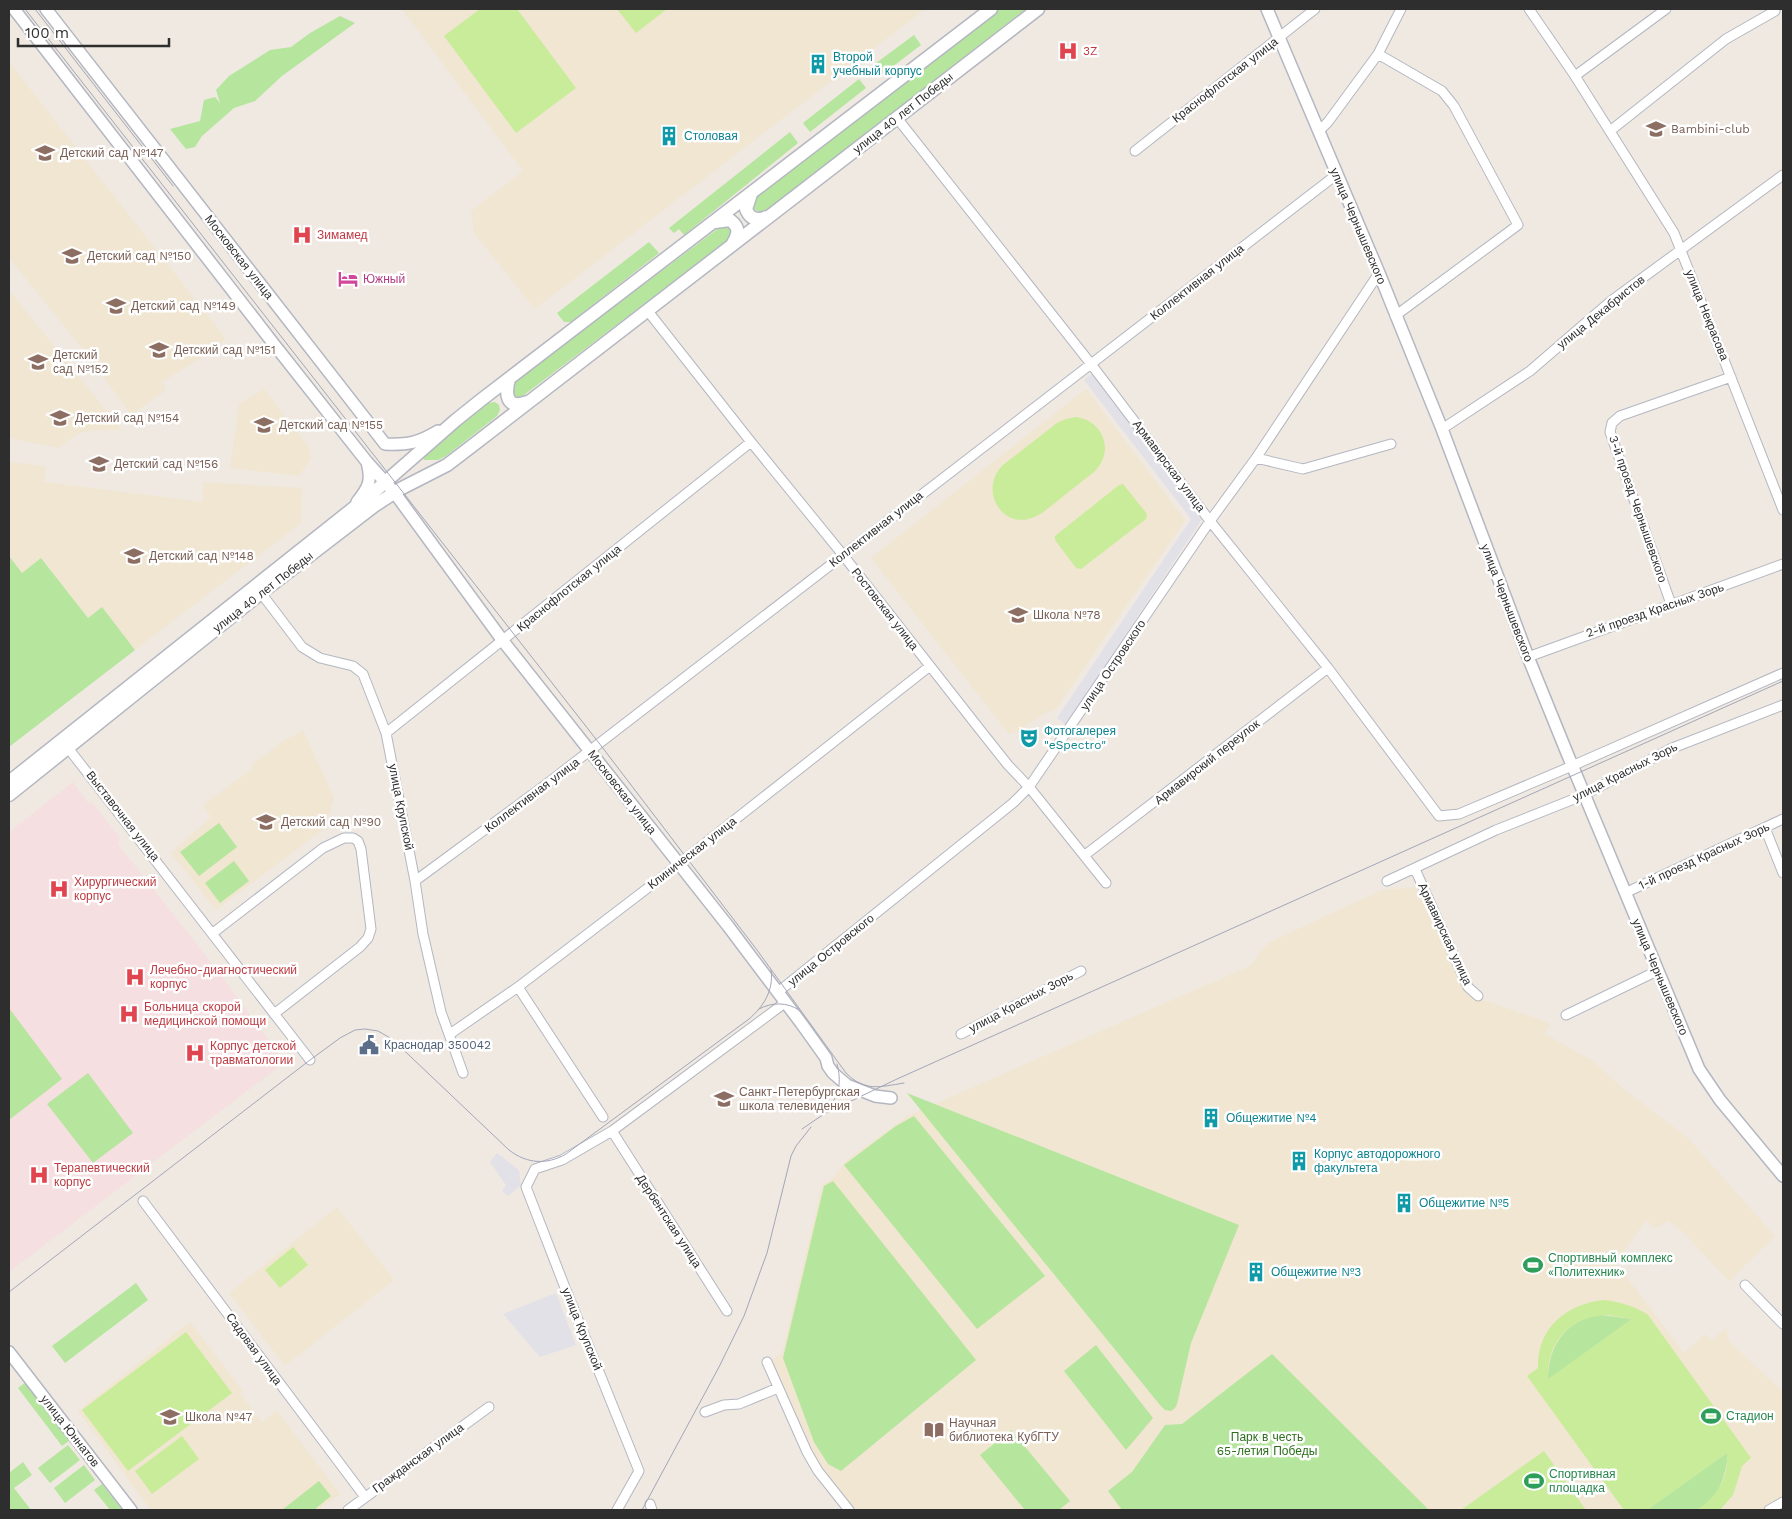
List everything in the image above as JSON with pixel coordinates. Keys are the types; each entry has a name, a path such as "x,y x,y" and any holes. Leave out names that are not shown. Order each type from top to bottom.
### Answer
{"main road":[{"name":"улица 40 лет Победы","path":"9,782 65,744 261,593 390,487 456,420 991,9"},
{"name":"улица 40 лет Победы","path":"9,795 65,744 349,512 390,487 446,465 1038,9"},
{"path":"751,194 746,209 748,216 760,219 768,216"},
{"path":"715,222 730,220 735,223 738,229 738,236 732,244"},
{"path":"509,379 506,392 510,400 518,404 527,402"}],"street":[{"name":"Московская улица","path":"14,9 367,462 390,487 503,641 786,1002 826,1058 828,1066 847,1085 875,1096 891,1098"},
{"name":"Московская улица","path":"46,9 385,444 402,445 421,441 456,420"},
{"name":"улица Чернышевского","path":"1267,9 1379,273 1442,430 1528,657 1699,1069 1720,1100 1783,1176"},
{"name":"Краснофлотская улица","path":"1135,151 1315,9"},
{"path":"1319,131 1328,122 1378,54 1402,9"},
{"name":"улица Некрасова","path":"1529,9 1575,76 1674,233 1783,510"},
{"path":"1575,76 1666,9"},
{"path":"1610,131 1726,39 1775,11"},
{"path":"1378,54 1442,91 1454,106 1518,226 1395,316"},
{"name":"Армавирская улица","path":"897,118 1091,364 1210,521 1328,668 1439,816 1459,814 1572,766"},
{"name":"Коллективная улица","path":"415,882 590,751 1336,175"},
{"name":"улица Декабристов","path":"1442,430 1530,371 1611,301 1783,176"},
{"name":"улица Островского","path":"778,992 1013,803 1029,787 1210,521 1256,458 1379,273"},
{"name":"Ростовская улица","path":"647,310 750,442 843,554 1008,765 1029,787 1106,883"},
{"name":"3-й проезд Чернышевского","path":"1671,604 1610,432 1612,423 1620,416 1731,377"},
{"name":"Краснофлотская улица","path":"386,733 750,442"},
{"path":"1256,458 1303,469 1391,444"},
{"path":"349,512 369,483 370,473 367,462"},
{"name":"2-й проезд Красных Зорь","path":"1528,657 1783,564"},
{"name":"улица Крупской","path":"261,593 302,647 320,658 352,666 363,674 386,733 415,882 423,934 442,1012 463,1073"},
{"name":"Клиническая улица","path":"450,1034 518,987 679,864 930,666"},
{"name":"Армавирский переулок","path":"1085,855 1328,668"},
{"path":"1572,766 1783,673"},
{"name":"улица Красных Зорь","path":"1387,881 1496,830 1584,795 1670,749 1783,705"},
{"name":"Выставочная улица","path":"65,744 310,1060"},
{"name":"1-й проезд Красных Зорь","path":"1625,893 1783,820"},
{"path":"1765,828 1783,873"},
{"path":"213,933 323,848 344,838 352,838 358,841 361,849 371,929 368,938 345,959 274,1014"},
{"name":"Армавирская улица","path":"1415,869 1468,987 1478,996"},
{"name":"улица Красных Зорь","path":"961,1034 1081,971"},
{"path":"1566,1015 1657,971"},
{"path":"518,987 603,1117"},
{"name":"улица Островского","path":"526,1187 535,1169 562,1160 612,1131 786,1002"},
{"name":"Дербентская улица","path":"612,1131 727,1311"},
{"name":"улица Крупской","path":"526,1187 639,1471 617,1510"},
{"name":"Садовая улица","path":"143,1201 365,1497"},
{"path":"1745,1285 1783,1324"},
{"name":"улица Юннатов","path":"9,1352 131,1510"},
{"path":"767,1362 793,1423 814,1465 849,1510"},
{"path":"705,1412 724,1405 739,1404 778,1388"},
{"name":"Гражданская улица","path":"348,1510 489,1407"},
{"path":"1770,1510 1783,1502"}],"shaded area":[{"path":"402,9 925,9 535,309 474,233 471,211 523,171"},
{"path":"9,62 226,339 199,359 162,382 166,390 131,415 93,362 9,258"},
{"path":"9,290 122,430 95,430 79,433 59,448 9,438"},
{"path":"1092,374 1202,519 1066,725 1057,718 1191,519 1084,380"},
{"name":"Детский сад №155","path":"264,389 308,446 311,458 299,476 230,468 239,404"},
{"name":"Школа №78","path":"1086,389 1185,520 1056,709 1045,713 1020,730 1009,734 871,558"},
{"name":"Детский сад №148","path":"9,462 46,466 44,482 203,502 203,482 302,488 301,523 135,650 102,607 88,618 42,558 22,573 9,555"},
{"name":"Детский сад №90","path":"303,730 334,798 325,828 216,910 171,853 211,817 203,805 253,768 251,765 289,737"},
{"name":"Больница скорой медицинской помощи","path":"73,782 88,803 91,801 120,838 118,844 214,966 285,1062 9,1272 9,832"},
{"path":"1416,887 1466,994 1550,1023 1545,1034 1593,1061 1625,1090 1688,1138 1775,1236 1729,1281 1680,1229 1668,1221 1655,1229 1646,1220 1616,1263 1684,1353 1705,1334 1712,1341 1726,1327 1729,1341 1783,1392 1783,1510 855,1510 811,1452 769,1362 782,1353 822,1185 832,1179 847,1160 907,1116 1250,966 1268,943 1382,890"},
{"path":"497,1153 519,1170 521,1185 508,1196 502,1191 506,1185 490,1162"},
{"path":"337,1207 394,1280 285,1366 229,1293"},
{"path":"556,1293 576,1345 540,1357 503,1314"},
{"name":"Школа №47","path":"190,1322 243,1391 240,1393 262,1422 277,1411 340,1494 319,1510 151,1510 78,1411"}],"green space":[{"path":"480,9 517,9 576,88 516,133 444,36"},
{"path":"617,9 667,9 636,33"},
{"path":"999,9 1026,9 766,211 760,213 754,209 753,202 757,197"},
{"path":"340,16 355,23 282,76 255,101 234,108 202,136 195,147 186,149 170,129 200,121 204,100 215,97 220,103 216,90 229,76 270,50 291,47 310,33"},
{"path":"914,35 921,45 880,76 872,66"},
{"path":"859,79 866,88 810,132 803,123"},
{"path":"790,132 798,143 684,235 679,229 674,233 669,228"},
{"path":"728,226 732,233 730,239 520,398 514,397 511,384 720,227"},
{"path":"649,242 659,253 571,322 564,322 557,313"},
{"path":"495,402 499,405 500,410 497,416 446,456 438,460 424,460 423,455 488,403"},
{"path":"1076,417 1094,424 1103,438 1104,456 1094,472 1035,517 1021,520 1011,518 1002,512 996,504 993,495 993,485 996,474 1003,465 1057,423"},
{"path":"1123,484 1147,514 1146,519 1081,569 1076,568 1055,540 1055,536 1119,485"},
{"path":"9,556 22,573 41,558 88,618 102,607 135,650 9,747"},
{"path":"219,823 237,847 199,876 180,852"},
{"path":"234,861 249,881 220,903 205,883"},
{"path":"9,1008 62,1079 9,1120"},
{"path":"88,1073 133,1133 93,1163 47,1104"},
{"path":"907,1093 1239,1225 1191,1343 1175,1408 1171,1411 1165,1410 1160,1405"},
{"path":"914,1116 1045,1276 977,1329 844,1165 896,1126"},
{"path":"833,1181 976,1360 841,1471 828,1464 814,1442 783,1358 824,1186"},
{"path":"293,1247 308,1265 280,1288 265,1270"},
{"path":"136,1283 148,1300 65,1363 52,1346"},
{"path":"1604,1300 1616,1302 1633,1307 1648,1315 1751,1458 1742,1466 1733,1495 1720,1510 1696,1510 1716,1493 1720,1486 1726,1470 1727,1453 1647,1510 1624,1510 1527,1376 1538,1368 1539,1354 1543,1341 1548,1330 1556,1320 1566,1313 1590,1302","holes":["1608,1315 1632,1319 1548,1379 1552,1353 1563,1333 1572,1326 1594,1316"]},
{"path":"1601,1315 1632,1319 1548,1380 1551,1356 1561,1336 1578,1322"},
{"path":"186,1332 232,1393 128,1471 82,1410"},
{"path":"1096,1345 1153,1418 1126,1450 1064,1371"},
{"name":"Парк в честь 65-летия Победы","path":"1272,1354 1429,1510 1122,1510 1108,1491 1132,1472 1165,1425 1182,1424"},
{"path":"26,1382 70,1440 62,1446 18,1388"},
{"path":"1011,1430 1070,1501 1059,1510 1025,1510 980,1455"},
{"path":"182,1436 199,1459 152,1494 135,1471"},
{"path":"68,1445 80,1460 50,1483 38,1468"},
{"name":"Спортивная площадка","path":"1544,1451 1586,1510 1461,1510"},
{"path":"1728,1452 1726,1469 1720,1487 1709,1502 1694,1510 1647,1510"},
{"path":"23,1462 32,1475 14,1488 31,1510 9,1510 9,1473"},
{"path":"84,1465 95,1480 65,1503 54,1488"},
{"path":"319,1481 331,1496 314,1510 282,1510"},
{"path":"102,1484 122,1510 110,1510 94,1490"}],"tram line":[{"path":"25,9 599,743 757,950 846,1073 866,1086 880,1087 904,1083"},
{"path":"35,9 173,186"},
{"path":"802,1129 824,1114 897,1079 1783,681"},
{"path":"9,1292 310,1060 340,1038 355,1030 378,1031 392,1039 516,1155 537,1161 552,1160 566,1154 749,1019 767,997 771,984 771,970"},
{"path":"759,1009 779,1004 790,1005 799,1010"},
{"path":"827,1110 837,1094 839,1083 837,1064"},
{"path":"642,1510 719,1367 744,1316 767,1253 791,1156 796,1146 811,1127"}],"place":[{"name":"3Z","path":"1068,51"},
{"name":"Второй учебный корпус","path":"818,64"},
{"name":"Bambini-club","path":"1656,129"},
{"name":"Столовая","path":"669,136"},
{"name":"Детский сад №147","path":"45,153"},
{"name":"Зимамед","path":"302,235"},
{"name":"Детский сад №150","path":"72,256"},
{"name":"Южный","path":"348,279"},
{"name":"Детский сад №149","path":"116,306"},
{"name":"Детский сад №151","path":"159,350"},
{"name":"Детский сад №152","path":"38,362"},
{"name":"Детский сад №154","path":"60,418"},
{"name":"Детский сад №155","path":"264,425"},
{"name":"Детский сад №156","path":"99,464"},
{"name":"Детский сад №148","path":"134,556"},
{"name":"Школа №78","path":"1018,615"},
{"name":"Фотогалерея \"eSpectro\"","path":"1029,738"},
{"name":"Детский сад №90","path":"266,822"},
{"name":"Хирургический корпус","path":"59,889"},
{"name":"Лечебно-диагностический корпус","path":"135,977"},
{"name":"Больница скорой медицинской помощи","path":"129,1014"},
{"name":"Краснодар 350042","path":"369,1045"},
{"name":"Корпус детской травматологии","path":"195,1053"},
{"name":"Санкт-Петербургская школа телевидения","path":"724,1099"},
{"name":"Общежитие №4","path":"1211,1118"},
{"name":"Корпус автодорожного факультета","path":"1299,1161"},
{"name":"Терапевтический корпус","path":"39,1175"},
{"name":"Общежитие №5","path":"1404,1203"},
{"name":"Спортивный комплекс «Политехник»","path":"1533,1265"},
{"name":"Общежитие №3","path":"1256,1272"},
{"name":"Стадион","path":"1711,1416"},
{"name":"Школа №47","path":"170,1417"},
{"name":"Научная библиотека КубГТУ","path":"934,1430"},
{"name":"Спортивная площадка","path":"1534,1481"}]}
